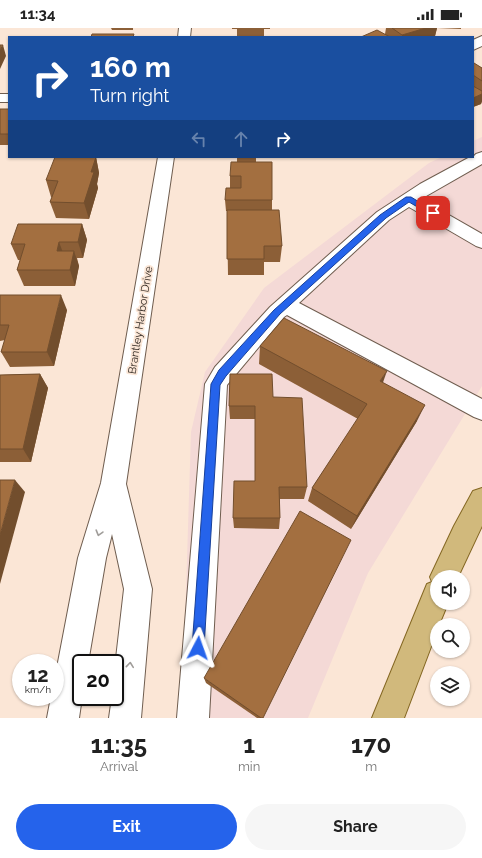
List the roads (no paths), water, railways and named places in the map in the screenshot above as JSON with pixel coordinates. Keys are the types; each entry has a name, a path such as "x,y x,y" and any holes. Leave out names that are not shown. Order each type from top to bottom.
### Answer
{"main road":[{"path":"447,570 463,535 482,500"},
{"path":"388,718 431,610"}],"street":[{"path":"193,718 216,384 228,367 285,304 383,216 426,188 482,157"},
{"name":"Brantley Harbor Drive","path":"63,718 92,558 114,483 166,158"},
{"path":"409,199 482,242"},
{"path":"285,304 482,410"},
{"name":"Brantley Harbor Drive","path":"114,483 138,589 124,718"}]}
